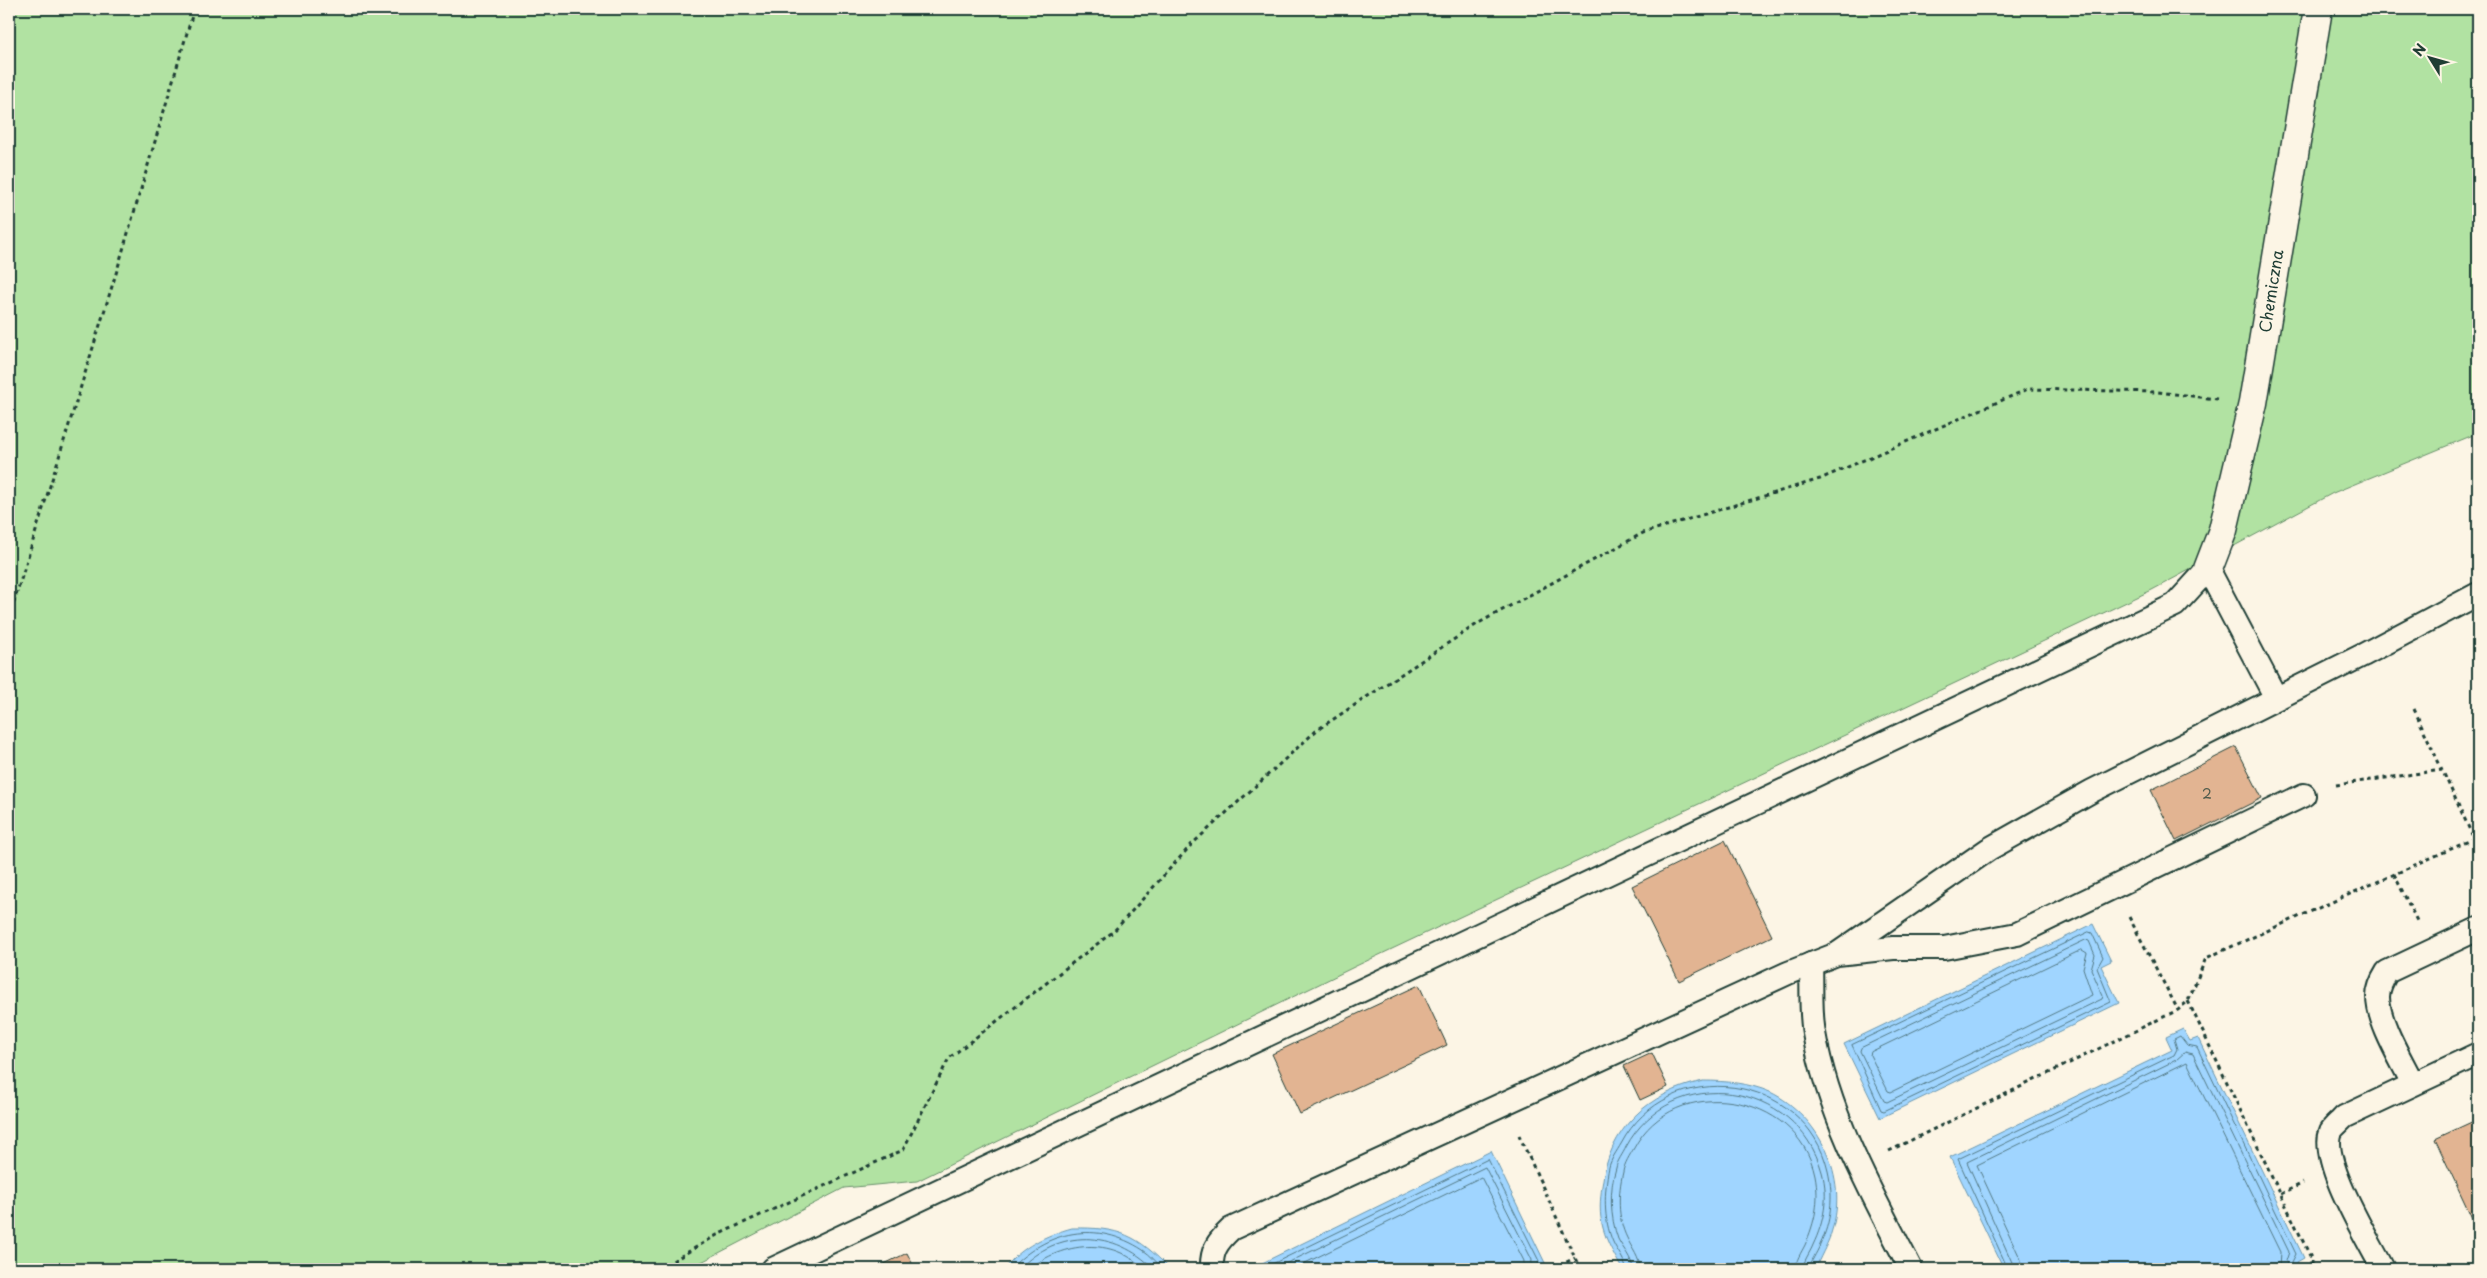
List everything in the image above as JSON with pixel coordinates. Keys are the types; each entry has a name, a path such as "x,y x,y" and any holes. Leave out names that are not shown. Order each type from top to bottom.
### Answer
{"street":[{"name":"Chemiczna","path":"2208,569 2223,530 2253,403 2318,9"}],"lane":[{"path":"773,1269 2175,605 2208,569 2276,698"},
{"path":"1212,1269 1211,1256 1218,1241 1231,1229 1504,1103 1837,954 1989,849 2092,791 2478,594"},
{"path":"1837,954 1893,948 1944,948 2018,934 2304,795"},
{"path":"2413,1084 2380,1012 2378,996 2381,982 2387,972 2478,929"},
{"path":"1811,964 1813,1030 1820,1064 1859,1166 1905,1268"},
{"path":"2383,1269 2336,1176 2330,1153 2332,1131 2344,1116 2478,1054"}],"path":[{"path":"9,618 118,267 194,9"},
{"path":"658,1269 718,1235 904,1150 950,1058 1114,931 1192,844 1317,730 1477,624 1626,542 1643,533 1820,479 2028,389 2158,392 2253,403"},
{"path":"1859,1166 2178,1010 2188,1001 2206,958 2476,838 2414,709"},
{"path":"2304,795 2328,786 2442,770"},
{"path":"2394,874 2431,951"},
{"path":"2114,887 2178,1010"},
{"path":"2188,1001 2311,1258 2311,1269"},
{"path":"1504,1103 1580,1269"},
{"path":"1552,1269 1575,1258"}],"green space":[{"path":"9,9 2478,9 2478,433 2333,493 2152,590 1356,966 917,1181 844,1188 688,1269 9,1269"}],"water":[{"path":"2093,924 2111,961 2101,966 2119,1003 1880,1118 1844,1044"},
{"path":"2183,1029 2190,1041 2198,1038 2304,1258 2297,1262 2300,1269 2004,1269 1950,1157 2172,1050 2166,1037"},
{"path":"1703,1081 1737,1083 1754,1086 1770,1092 1787,1102 1803,1116 1816,1132 1826,1150 1833,1170 1836,1210 1829,1239 1817,1265 1813,1269 1622,1269 1607,1239 1600,1212 1606,1165 1613,1147 1623,1130 1649,1104 1665,1094"},
{"path":"1491,1151 1546,1265 1538,1269 1258,1269 1256,1266"},
{"path":"1072,1228 1103,1229 1127,1235 1148,1248 1170,1269 1004,1269 1026,1248 1053,1234"}],"building":[{"path":"2236,747 2262,798 2176,841 2151,790"},
{"path":"1725,840 1772,936 1679,981 1632,886"},
{"path":"1419,985 1447,1045 1300,1114 1272,1054"},
{"path":"1652,1053 1668,1087 1640,1100 1624,1066"},
{"path":"2478,1119 2478,1231 2435,1139"},
{"path":"907,1253 915,1269 874,1269"}]}
